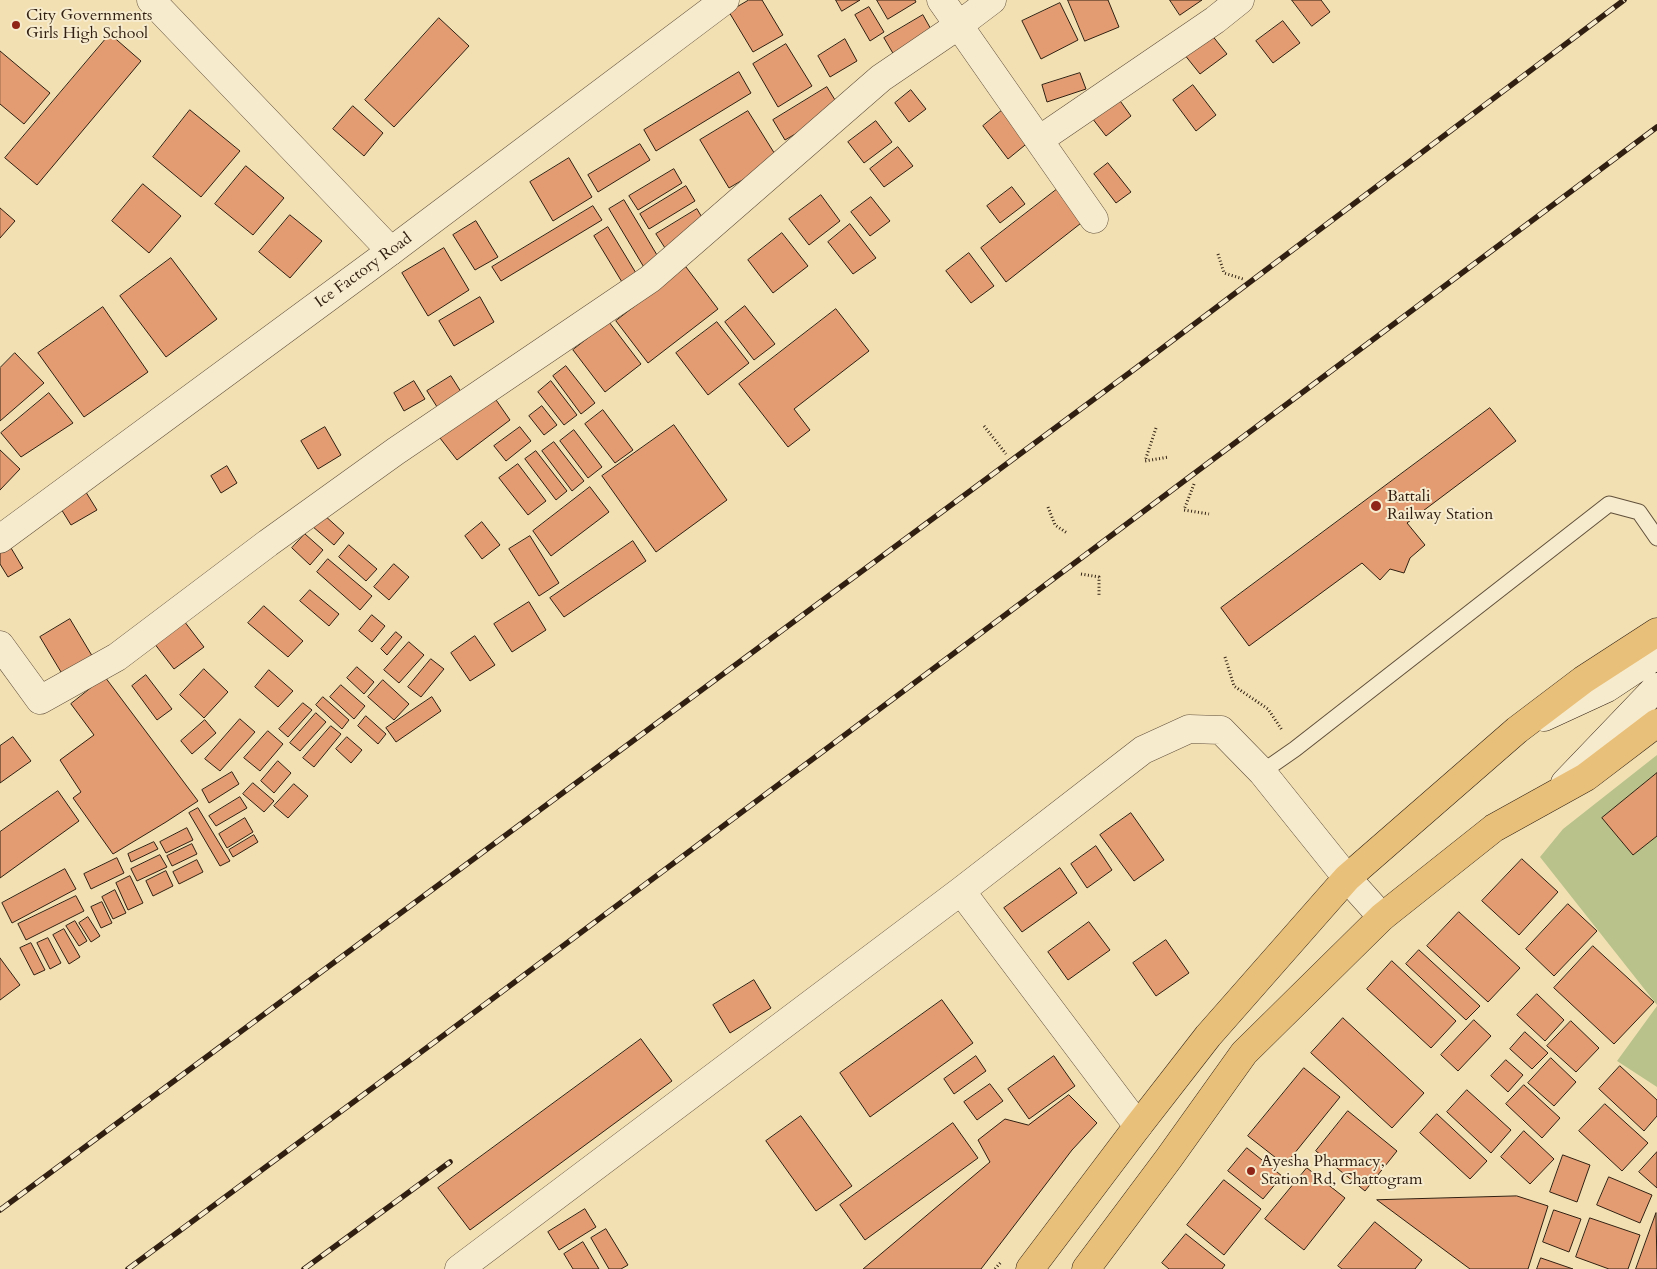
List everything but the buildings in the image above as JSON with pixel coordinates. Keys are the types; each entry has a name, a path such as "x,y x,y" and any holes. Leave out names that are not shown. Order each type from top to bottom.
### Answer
{"main road":[{"path":"1030,1269 1208,1036 1347,878 1517,730 1583,680 1657,632"},
{"path":"1086,1269 1244,1053 1382,917 1494,828 1586,777 1657,723"}],"street":[{"path":"151,0 391,251"},
{"name":"Ice Factory Road","path":"0,539 391,251 725,0"},
{"path":"941,0 1094,220"},
{"path":"0,645 40,700 117,657 268,543 396,451 650,279 880,78 959,25 992,0"},
{"path":"1039,140 1215,20 1240,0"},
{"path":"1517,730 1606,688 1657,655"},
{"path":"1552,796 1657,687"},
{"path":"459,1269 961,891 1143,750 1189,730 1221,730 1262,772 1347,878 1382,917"},
{"path":"961,891 1138,1126"}],"lane":[{"path":"1262,772 1609,504 1640,512 1657,538"}],"path":[{"path":"1218,254 1224,273 1243,279"},
{"path":"984,426 1006,454"},
{"path":"1156,428 1145,461 1170,457"},
{"path":"1194,484 1184,510 1209,514"},
{"path":"1048,507 1055,525 1067,533"},
{"path":"1081,574 1100,577 1099,596"},
{"path":"1225,657 1234,686 1268,709 1295,748"}],"green space":[{"path":"1657,755 1657,1005 1540,857 1563,829"},
{"path":"1657,1006 1657,1087 1617,1061"}],"railway":[{"path":"0,1210 1136,368 1624,0"},
{"path":"128,1269 444,1035 1657,127"},
{"path":"304,1269 450,1162"}],"place":[{"name":"City Governments Girls High School","path":"16,25"},
{"name":"Battali Railway Station","path":"1376,506"},
{"name":"Ayesha Pharmacy, Station Rd, Chattogram","path":"1251,1171"}]}
